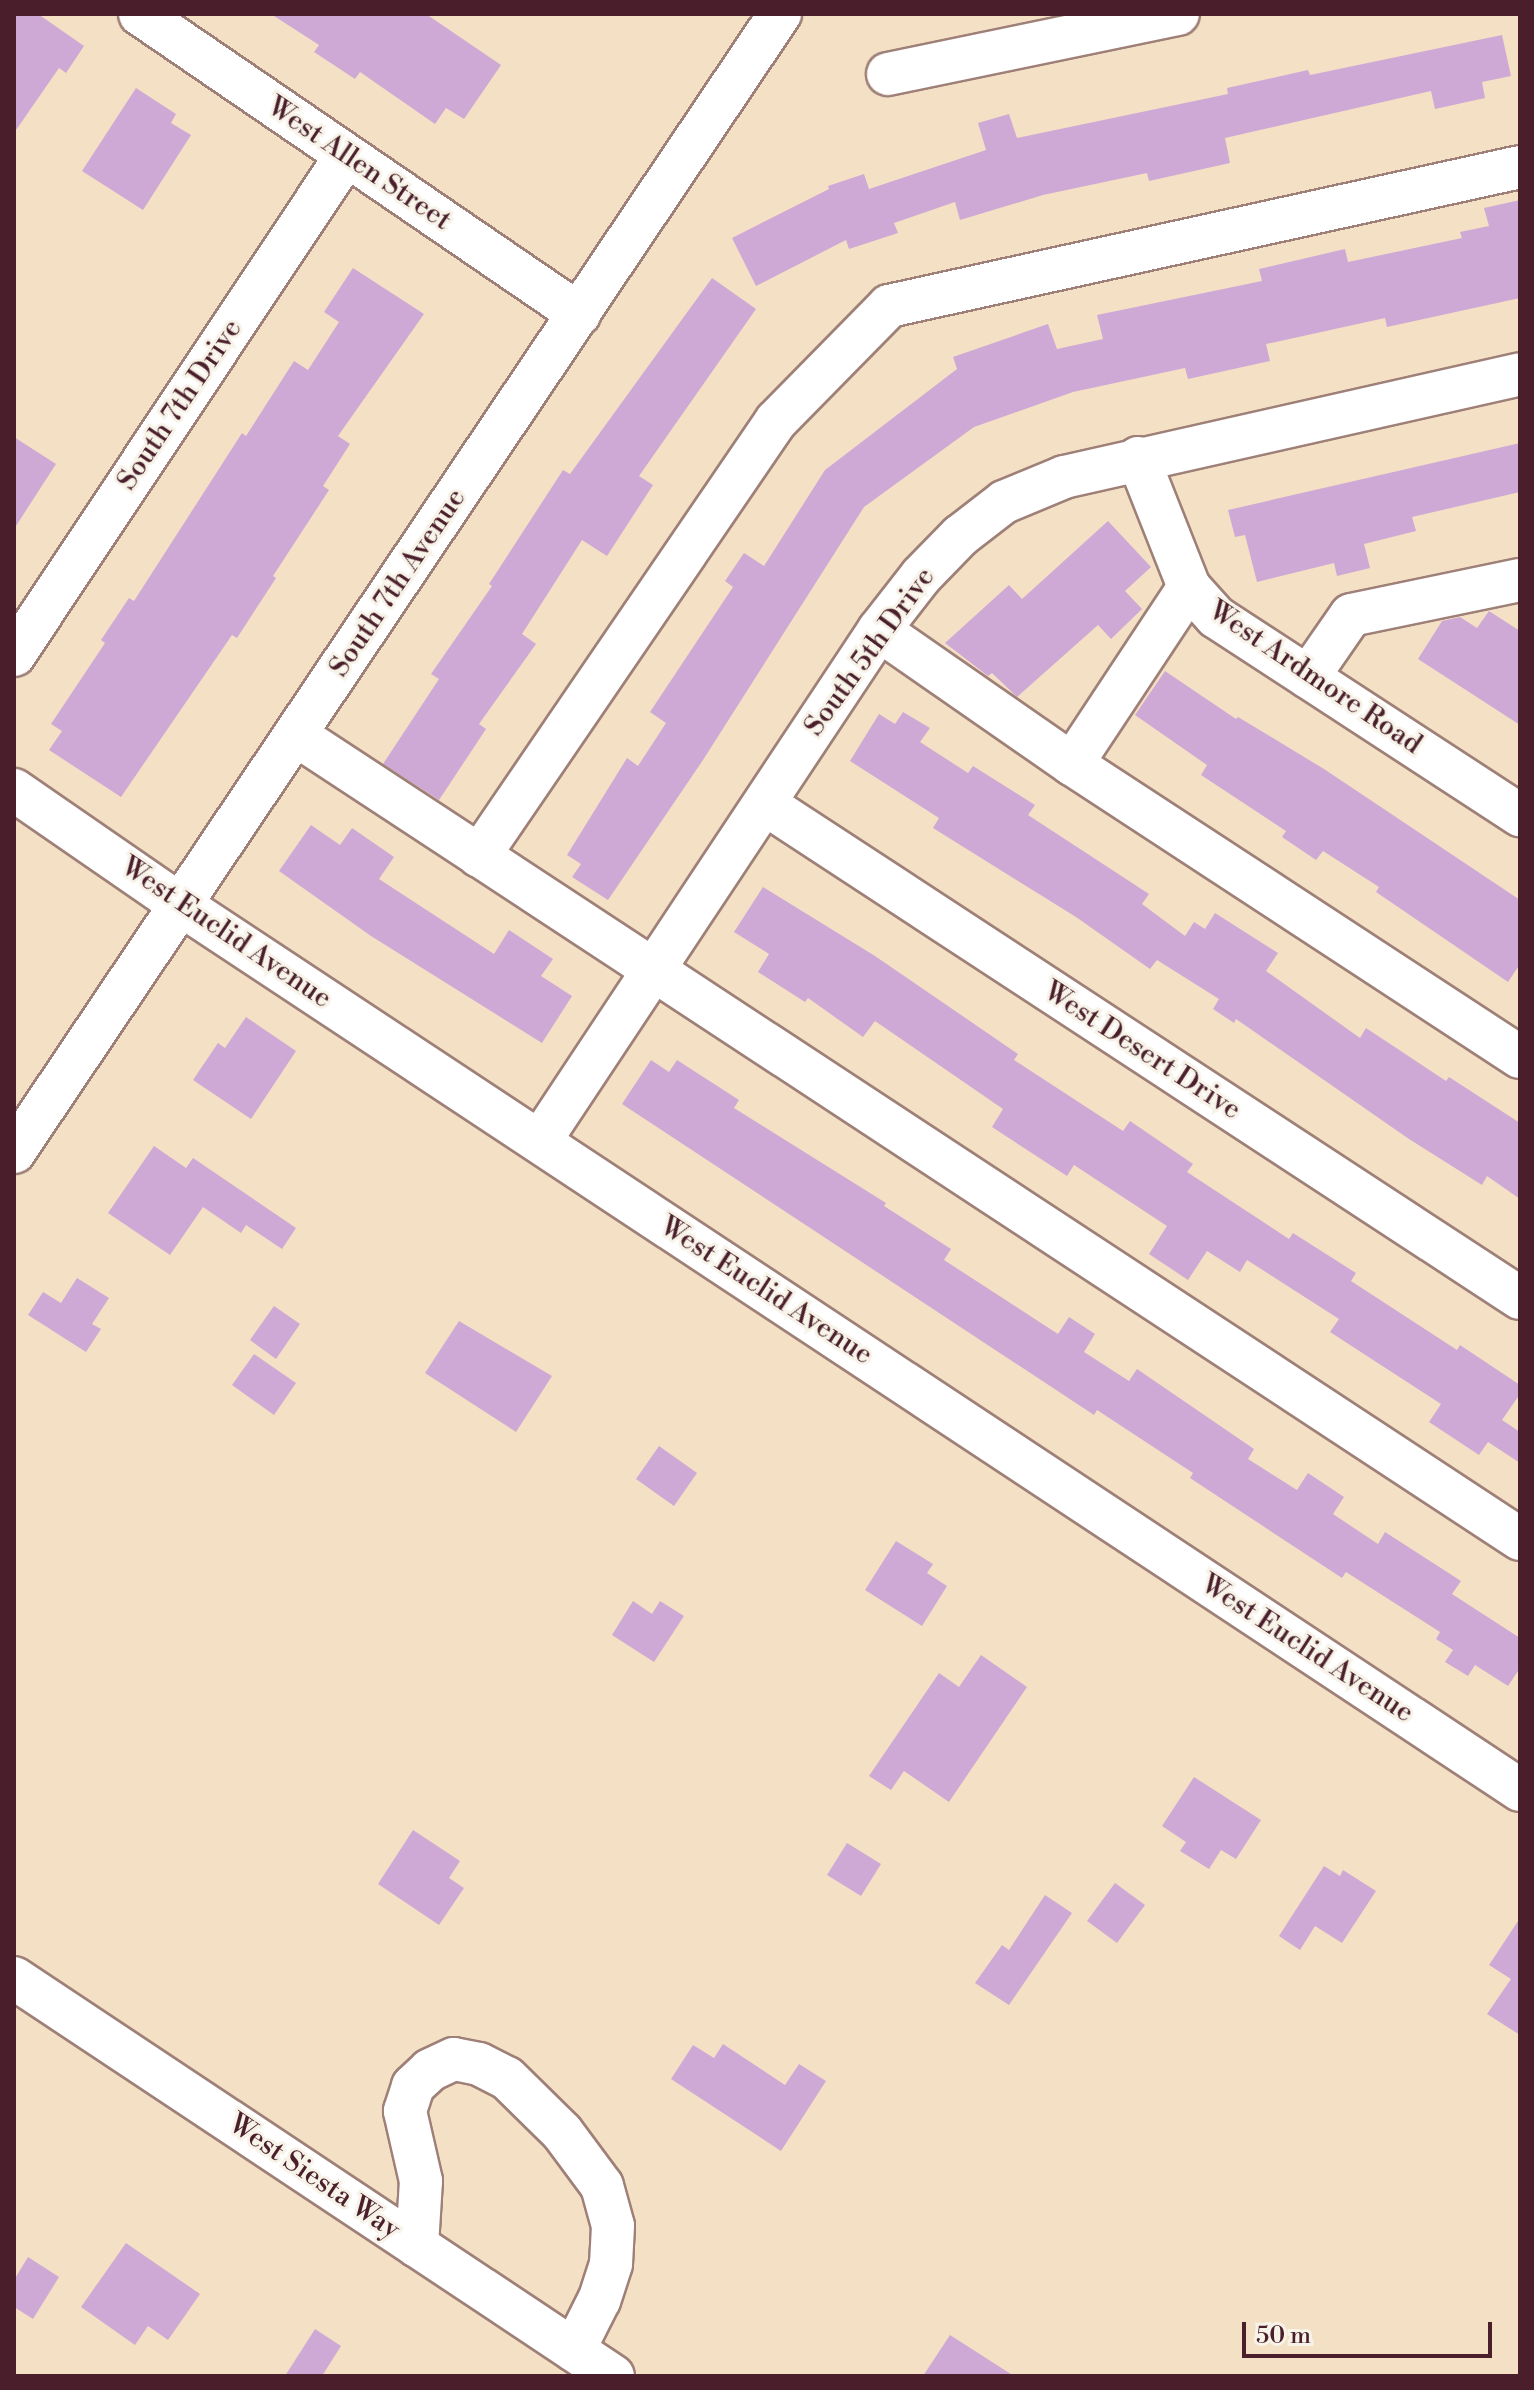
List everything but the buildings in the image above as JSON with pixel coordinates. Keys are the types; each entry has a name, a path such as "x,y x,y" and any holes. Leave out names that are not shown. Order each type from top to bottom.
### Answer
{"street":[{"name":"West Allen Street","path":"140,14 579,314"},
{"name":"South 7th Avenue","path":"14,1152 780,14"},
{"path":"888,74 1095,23 1178,14"},
{"name":"South 7th Drive","path":"14,655 346,156"},
{"path":"479,856 776,421 889,306 1520,167"},
{"name":"South 5th Drive","path":"540,1141 879,630 921,576 960,536 1004,502 1064,477 1520,374"},
{"name":"West Ardmore Road","path":"1138,458 1189,587 1216,617 1520,815"},
{"path":"1308,677 1351,615 1520,580"},
{"path":"1072,764 1189,587"},
{"path":"879,630 1072,764 1520,1057"},
{"path":"296,735 1520,1539"},
{"name":"West Euclid Avenue","path":"14,790 181,905 1520,1790"},
{"name":"West Desert Drive","path":"765,804 1520,1298"},
{"name":"West Siesta Way","path":"14,1978 613,2376"},
{"path":"417,2246 421,2181 405,2111 413,2086 430,2070 454,2059 479,2064 507,2078 562,2132 602,2186 613,2226 611,2264 599,2300 574,2350"}]}
